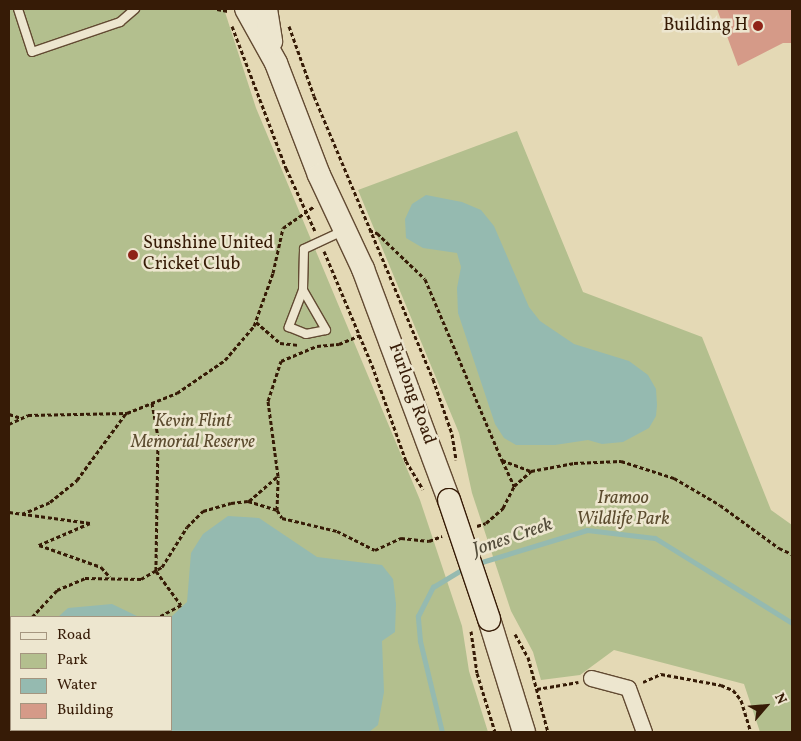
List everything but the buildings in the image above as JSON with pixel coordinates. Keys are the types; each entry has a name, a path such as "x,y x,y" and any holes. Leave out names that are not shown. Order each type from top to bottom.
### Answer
{"main road":[{"name":"Furlong Road","path":"246,9 276,63 329,196 345,230 408,383 439,499 480,622 524,732"},
{"name":"Furlong Road","path":"266,9 276,63"}],"street":[{"path":"592,678 628,688 644,732"}],"lane":[{"path":"18,9 32,52 120,22 135,9"},
{"path":"303,290 326,330 306,334 289,327 303,290 304,249 345,230"}],"path":[{"path":"217,9 226,12 306,212 360,335 406,461 439,499"},
{"path":"9,424 28,415 127,413 178,394 226,360 254,326 273,274 283,228 329,196"},
{"path":"345,230 358,225 377,233 425,279 514,486"},
{"path":"360,335 339,344 316,346 280,361 268,402 278,476 277,510 282,518 337,531 375,550 401,538 429,541 448,535"},
{"path":"152,403 158,437 156,571 181,605 160,616"},
{"path":"21,514 50,502 77,480 127,413"},
{"path":"9,414 21,418"},
{"path":"502,460 531,471"},
{"path":"467,529 486,523 503,508 514,486 531,471 574,463 621,461 674,478 720,505 779,548 792,554"},
{"path":"33,616 57,590 85,578 111,577 141,580 162,567 187,527 203,511 248,501 278,476"},
{"path":"248,501 277,510"},
{"path":"9,512 90,523 39,545 101,567 111,577"},
{"path":"480,622 476,673 495,732"},
{"path":"514,631 528,657 548,732"},
{"path":"628,688 660,674 721,684 733,690 740,700 751,732"},
{"path":"537,689 563,687 592,678"}],"green space":[{"name":"Kevin Flint Memorial Reserve","path":"9,9 224,9 256,108 420,500 462,626 469,671 488,732 9,732"},
{"name":"Iramoo Wildlife Park","path":"517,131 583,292 702,337 771,510 792,525 792,732 760,732 744,684 614,650 580,675 541,680 533,652 511,611 472,493 459,433 358,190"}],"water":[{"path":"426,195 462,202 481,210 494,226 529,307 540,321 574,344 629,361 648,375 656,389 657,405 656,416 649,428 623,442 602,444 588,440 555,445 516,445 504,438 495,424 458,313 457,288 461,267 457,253 423,248 406,238 405,219 412,204"},
{"path":"228,516 259,518 317,557 382,565 393,579 396,604 395,632 382,641 384,692 378,725 369,732 70,731 172,731 172,616 187,602 191,553 203,534"},
{"path":"112,604 137,616 59,616 68,608"}],"waterway":[{"name":"Jones Creek","path":"475,564 587,530 655,538 792,623"},
{"name":"Jones Creek","path":"442,732 420,641 418,616 433,587 465,568"}],"place":[{"name":"Building H","path":"758,26"},
{"name":"Sunshine United Cricket Club","path":"133,255"}]}
